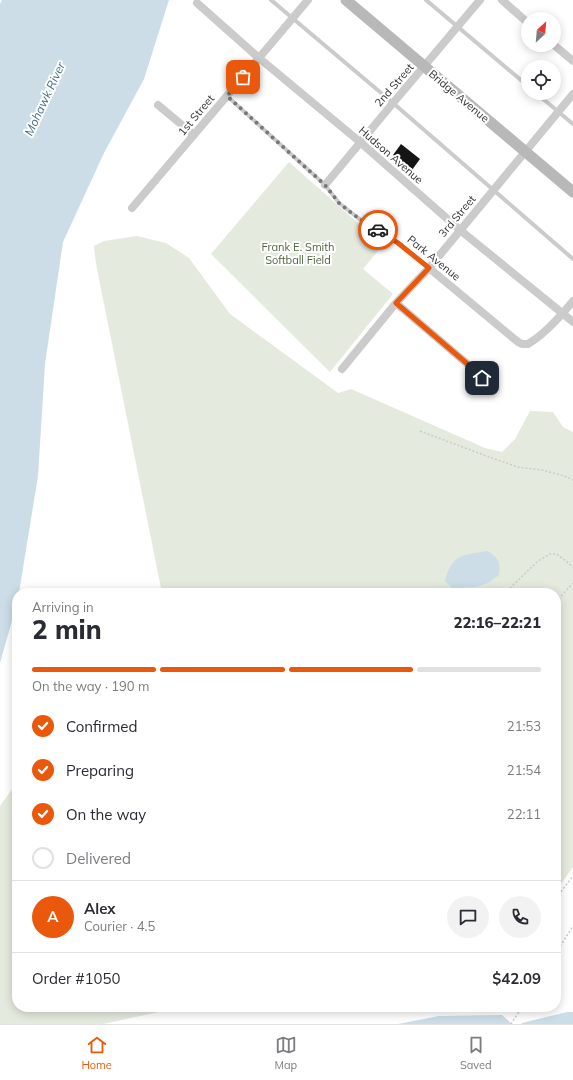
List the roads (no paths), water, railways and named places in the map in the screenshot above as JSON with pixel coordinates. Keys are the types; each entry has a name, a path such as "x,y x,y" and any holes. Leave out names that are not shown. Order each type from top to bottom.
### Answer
{"street":[{"name":"1st Street","path":"132,208 308,0"},
{"name":"Bridge Avenue","path":"346,0 573,192"},
{"name":"2nd Street","path":"325,185 480,0"},
{"path":"502,0 521,17"},
{"name":"Hudson Avenue","path":"197,3 259,58 360,142 460,230 573,322"},
{"path":"561,51 573,61"},
{"name":"3rd Street","path":"342,369 396,303 429,268 573,94"},
{"path":"158,105 194,135"},
{"name":"Park Avenue","path":"429,268 522,344 528,344 534,341 563,314 573,301"},
{"path":"396,303 482,378"}],"lane":[{"path":"271,0 393,103 573,259"},
{"path":"426,0 521,80"},
{"name":"Park Avenue","path":"227,96 325,185 339,203 358,218 398,243 429,268"},
{"path":"544,100 573,124"}],"water":[{"name":"Mohawk River","path":"2,0 169,0 144,79 104,153 63,242 45,364 38,476 20,588 12,588 12,621 0,663 0,4"},
{"path":"488,551 496,558 500,567 499,575 488,583 475,587 452,588 445,581 451,566 457,559 467,555"},
{"path":"567,1012 573,1012 573,1024 521,1024 522,1023"},
{"path":"502,1015 512,1024 398,1024 439,1016"}],"park label":[{"name":"Frank E. Smith Softball Field","path":"298,253"}]}
